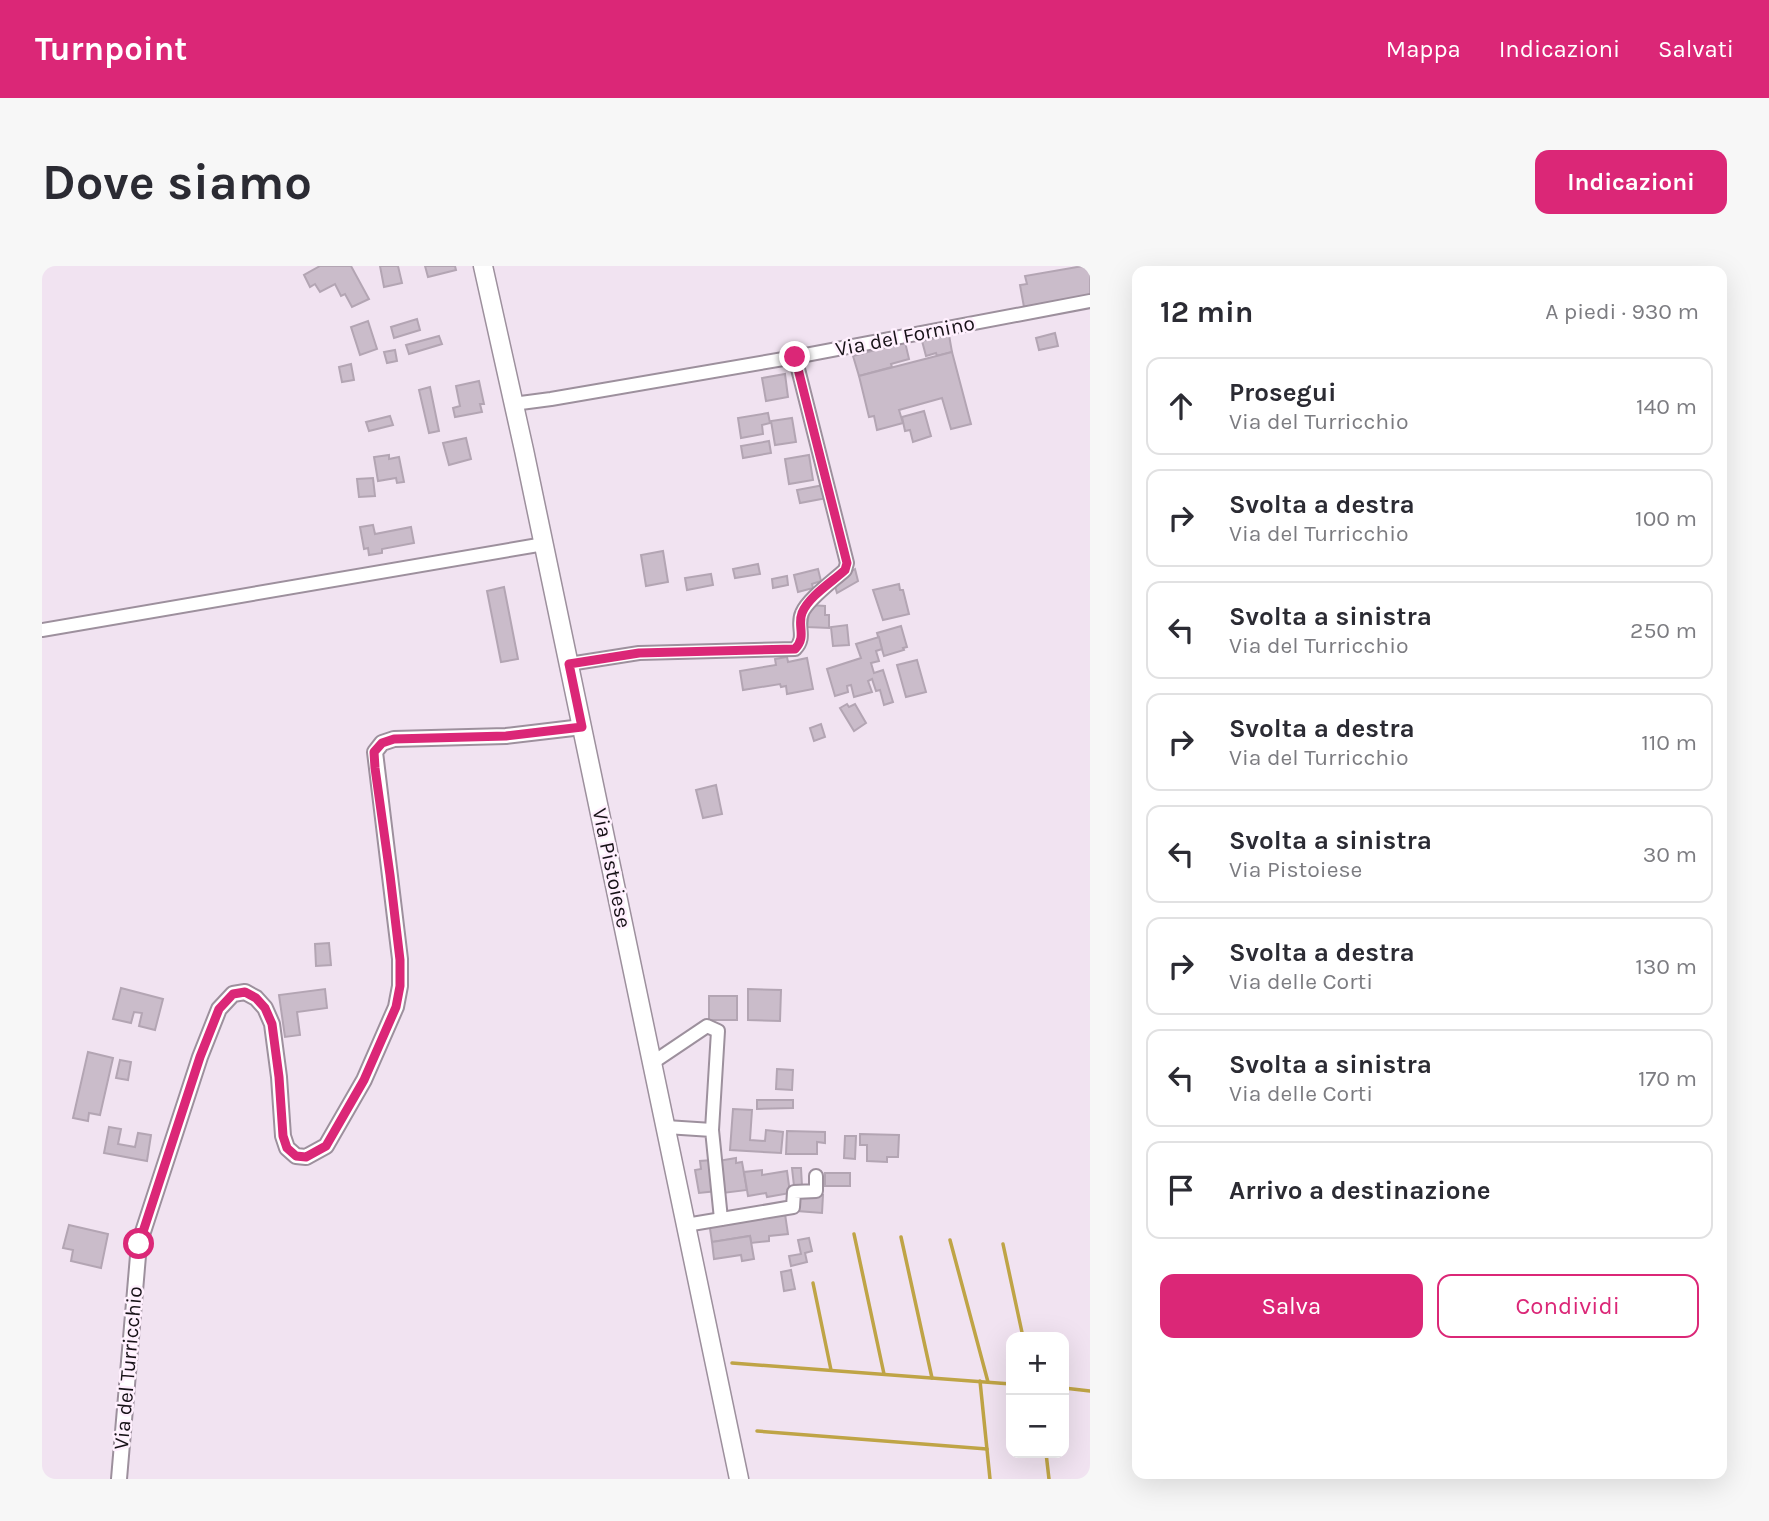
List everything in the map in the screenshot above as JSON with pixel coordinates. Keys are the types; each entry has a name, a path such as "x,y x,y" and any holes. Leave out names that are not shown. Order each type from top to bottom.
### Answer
{"main road":[{"name":"Via Pistoiese","path":"483,266 544,544 738,1475"}],"street":[{"name":"Via del Fornino","path":"513,404 795,357 1090,301"},
{"path":"569,664 639,653 795,649 800,644 801,615 807,605 845,570 847,563 795,357"},
{"path":"42,630 544,544"},
{"name":"Via del Turricchio","path":"119,1479 139,1244 200,1057 219,1009 233,994 245,992 256,998 265,1008 274,1037 283,1136 287,1148 296,1156 306,1157 326,1146 364,1080 396,1007 400,986 400,960 374,752 382,743 394,739 506,736 582,727"},
{"path":"652,1063 707,1026 718,1031 712,1130 720,1219"},
{"path":"666,1127 712,1130"},
{"path":"686,1225 793,1207 794,1192 816,1191 816,1176"}],"building":[{"path":"320,266 351,266 369,299 352,307 345,294 341,296 335,284 320,292 315,284 310,287 304,275"},
{"path":"380,266 398,266 402,283 384,287"},
{"path":"425,266 455,266 456,270 428,277"},
{"path":"1090,266 1090,295 1024,307 1020,285 1027,284 1025,276"},
{"path":"417,319 420,330 394,338 391,327"},
{"path":"368,321 377,349 360,355 351,327"},
{"path":"1055,333 1058,346 1039,350 1036,338"},
{"path":"949,335 952,352 926,356 922,341"},
{"path":"439,336 442,344 409,354 406,345"},
{"path":"905,342 909,359 891,364 892,367 859,376 853,356"},
{"path":"395,350 397,361 387,363 384,352"},
{"path":"952,352 971,424 951,429 942,398 899,410 903,423 877,430 874,416 869,417 859,376"},
{"path":"351,364 354,380 342,382 339,367"},
{"path":"785,374 788,397 766,401 762,378"},
{"path":"479,381 484,404 480,404 482,412 455,417 453,408 460,406 456,386"},
{"path":"430,387 439,431 429,433 419,390"},
{"path":"924,411 931,436 913,442 910,430 905,431 902,417"},
{"path":"768,413 770,423 762,425 763,434 741,438 738,418"},
{"path":"390,416 393,425 369,431 366,422"},
{"path":"792,418 796,442 775,445 771,421"},
{"path":"466,438 471,459 449,465 443,443"},
{"path":"769,441 771,453 743,458 741,446"},
{"path":"389,455 389,459 399,457 404,482 397,483 396,478 378,481 374,457"},
{"path":"809,455 813,480 789,484 785,459"},
{"path":"373,478 375,496 359,497 357,479"},
{"path":"824,485 827,498 800,503 797,490"},
{"path":"373,525 375,534 411,527 414,543 382,549 382,553 369,555 368,548 364,549 360,527"},
{"path":"663,551 668,582 646,586 641,555"},
{"path":"758,564 760,574 735,578 733,569"},
{"path":"818,569 821,581 812,584 813,588 798,592 794,575"},
{"path":"855,569 858,581 837,593 834,583"},
{"path":"711,574 713,585 687,590 685,578"},
{"path":"787,576 788,585 773,588 772,579"},
{"path":"899,584 909,614 883,620 873,590"},
{"path":"504,587 518,659 501,662 487,591"},
{"path":"810,605 825,606 825,615 829,615 829,628 807,627"},
{"path":"847,625 849,645 833,646 831,627"},
{"path":"901,626 907,647 884,656 877,633"},
{"path":"879,637 882,649 876,651 879,661 871,663 874,673 883,670 893,702 884,705 880,690 876,691 872,679 868,681 872,692 854,697 851,685 847,686 848,692 835,696 827,669 861,658 856,644"},
{"path":"787,657 788,662 807,658 813,689 787,694 786,686 781,687 780,684 743,690 740,671 776,665 775,659"},
{"path":"917,660 926,692 906,697 897,665"},
{"path":"847,704 849,707 855,704 866,723 854,731 840,708"},
{"path":"821,724 825,737 814,741 810,728"},
{"path":"716,785 722,814 703,818 696,790"},
{"path":"329,943 331,965 316,966 315,944"},
{"path":"121,988 163,999 155,1030 139,1026 142,1013 134,1012 131,1023 113,1019"},
{"path":"325,989 327,1008 297,1012 300,1035 285,1037 279,995"},
{"path":"748,989 781,990 780,1021 748,1020"},
{"path":"709,996 737,996 737,1020 709,1020"},
{"path":"88,1052 113,1058 100,1115 89,1113 88,1121 73,1118"},
{"path":"120,1060 131,1062 128,1080 116,1078"},
{"path":"777,1069 793,1070 792,1090 776,1089"},
{"path":"757,1100 793,1100 793,1108 757,1109"},
{"path":"733,1109 752,1110 750,1140 765,1141 766,1130 783,1132 781,1153 730,1150"},
{"path":"109,1127 121,1129 118,1144 135,1147 138,1133 151,1135 147,1161 104,1153"},
{"path":"787,1131 825,1132 825,1143 817,1142 817,1154 786,1154"},
{"path":"860,1134 899,1135 898,1157 887,1157 887,1162 867,1161 867,1145 860,1145"},
{"path":"845,1136 856,1136 855,1159 844,1158"},
{"path":"736,1158 736,1163 742,1162 747,1190 723,1193 718,1161"},
{"path":"712,1160 717,1191 699,1193 695,1170 701,1169 700,1161"},
{"path":"792,1168 801,1168 802,1186 794,1186"},
{"path":"762,1170 762,1175 787,1171 790,1193 767,1197 766,1193 748,1196 744,1172"},
{"path":"825,1173 850,1173 850,1186 825,1186"},
{"path":"798,1194 823,1195 822,1213 797,1211"},
{"path":"785,1214 788,1234 769,1236 769,1241 751,1243 750,1236 712,1242 709,1222"},
{"path":"69,1225 108,1234 101,1268 71,1261 73,1250 63,1248"},
{"path":"750,1236 754,1259 742,1261 741,1255 714,1259 712,1242"},
{"path":"809,1238 812,1251 805,1253 807,1262 791,1266 789,1256 801,1254 798,1240"},
{"path":"791,1270 795,1289 784,1291 781,1272"}],"waterway":[{"path":"854,1234 884,1374"},
{"path":"901,1237 932,1378"},
{"path":"950,1240 988,1382"},
{"path":"1003,1244 1022,1332"},
{"path":"813,1283 831,1370"},
{"path":"732,1363 1006,1384"},
{"path":"980,1381 990,1479"},
{"path":"1069,1389 1090,1391"},
{"path":"757,1431 987,1449"},
{"path":"1047,1458 1049,1479"}],"route":[{"path":"139,1244 200,1057 219,1009 233,994 245,992 256,998 265,1008 272,1024 283,1136 287,1148 296,1156 306,1157 326,1146 364,1080 396,1007 400,986 400,960 375,768 374,752 382,743 394,739 506,736 582,727 569,664 639,653 795,649 800,644 801,615 807,605 845,570 847,563 795,357"}]}
